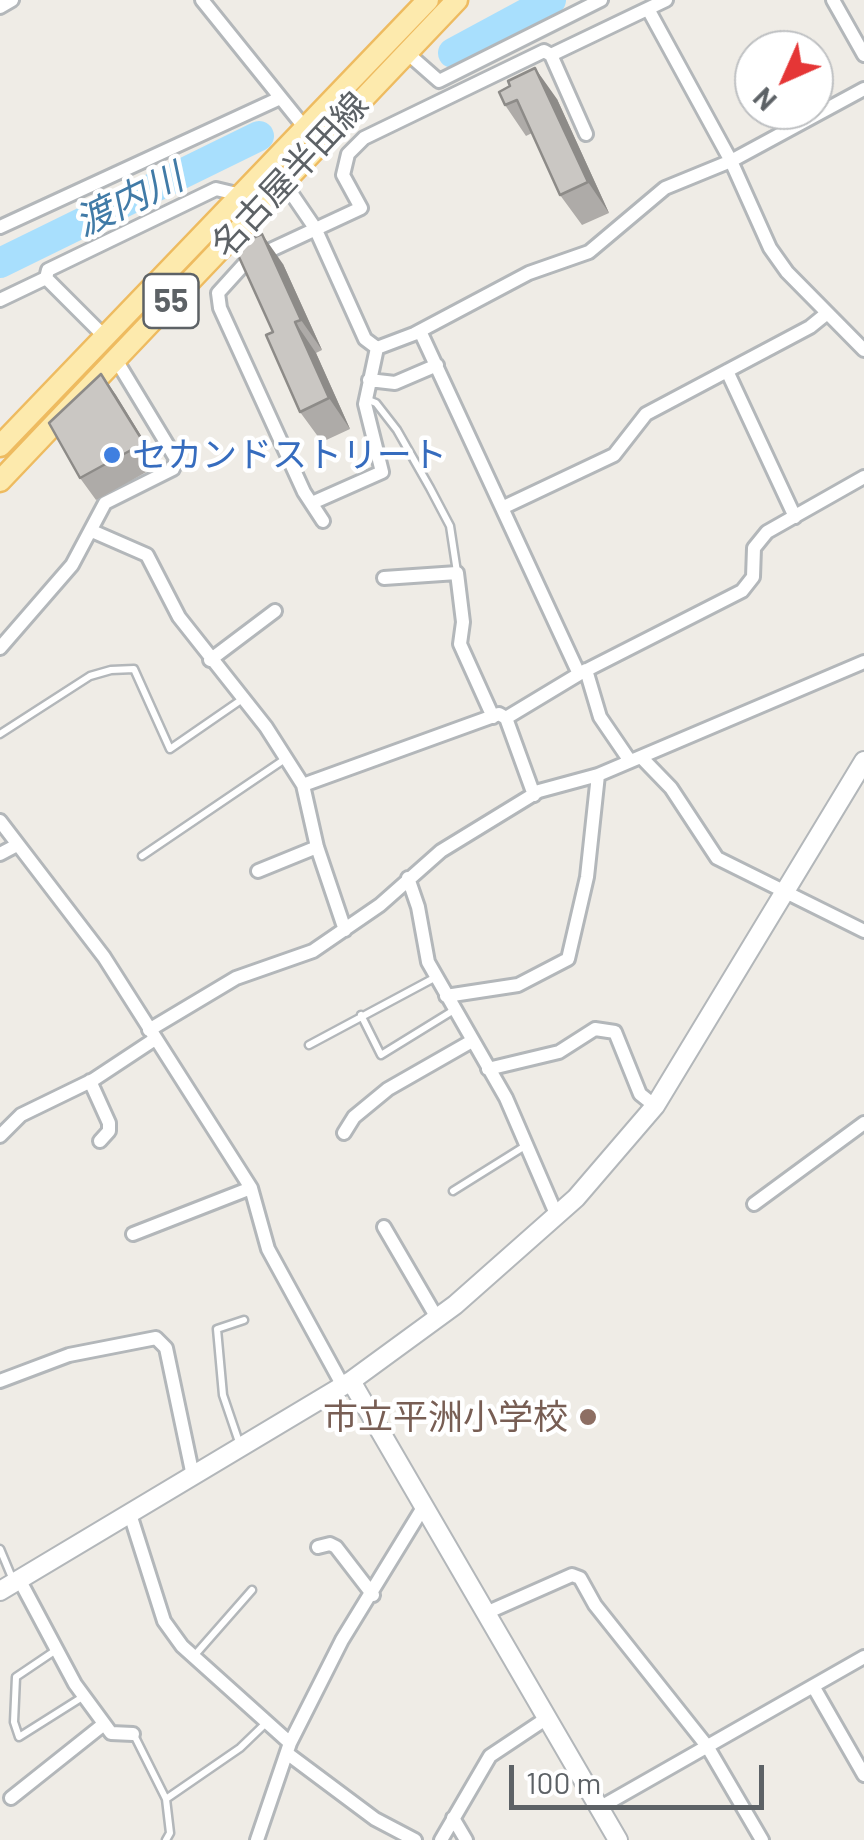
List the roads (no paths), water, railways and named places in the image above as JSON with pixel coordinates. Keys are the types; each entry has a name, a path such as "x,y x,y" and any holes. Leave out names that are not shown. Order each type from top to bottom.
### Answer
{"main road":[{"name":"名古屋半田線","path":"0,446 428,0"},
{"name":"名古屋半田線","path":"0,481 457,0"}],"street":[{"path":"0,7 12,0"},
{"path":"202,0 305,128"},
{"path":"406,52 439,81 601,0"},
{"path":"323,521 218,299 222,286 246,261 361,208 343,175 348,154 364,138 544,52 551,54 666,0"},
{"path":"833,0 864,54"},
{"path":"648,10 731,161 770,248 826,314 864,350"},
{"path":"551,54 586,134"},
{"path":"376,348 420,331 529,273 589,252 665,188 731,161 864,89"},
{"path":"0,227 278,99"},
{"path":"285,184 315,228 365,339 376,348"},
{"path":"46,278 48,270 216,188 241,195"},
{"path":"0,300 46,278"},
{"path":"46,278 105,337"},
{"path":"504,507 614,455 646,414 810,327 826,314"},
{"path":"420,331 583,672 600,717 636,759 671,788 710,851 784,894 864,930"},
{"path":"312,502 382,472 366,421 368,380 376,348"},
{"path":"0,648 72,565 105,503 173,468 176,458 115,358"},
{"path":"368,380 395,384 437,366"},
{"path":"727,371 795,517"},
{"path":"303,785 500,718 742,591 753,577 754,548 767,532 864,477"},
{"path":"92,531 147,555 179,616 241,700 266,727 303,785 317,848 345,930"},
{"path":"384,578 457,574 463,622 460,644 500,718 534,795"},
{"path":"210,660 275,612"},
{"path":"0,1136 21,1114 90,1081 215,988 313,951 380,906 442,850 534,795 636,759 864,662"},
{"path":"134,1734 111,1733 11,1584 347,1383 438,1318 557,1216 655,1106 864,762"},
{"path":"446,996 518,985 568,959 567,949 588,877 598,774"},
{"path":"0,821 104,957 251,1188 268,1250 424,1506 618,1840"},
{"path":"0,854 17,845"},
{"path":"258,871 317,848"},
{"path":"408,878 418,907 428,962 488,1070 557,1216"},
{"path":"488,1070 559,1052 596,1029 615,1032 640,1094 655,1106"},
{"path":"344,1133 354,1116 388,1089 472,1041"},
{"path":"90,1081 109,1123 100,1141"},
{"path":"754,1204 864,1123"},
{"path":"133,1234 251,1188"},
{"path":"384,1228 438,1318"},
{"path":"0,1381 69,1354 156,1338 166,1348 193,1476"},
{"path":"257,1840 289,1749 342,1640 373,1595 396,1546 424,1506"},
{"path":"130,1514 164,1621 192,1657 268,1721 289,1749 375,1819 415,1840"},
{"path":"318,1547 330,1544 336,1548 373,1595"},
{"path":"486,1613 572,1575 580,1578 595,1605 707,1746 762,1840"},
{"path":"599,1808 864,1657"},
{"path":"812,1686 864,1776"},
{"path":"441,1840 490,1756 547,1718"},
{"path":"11,1798 104,1724"},
{"path":"453,1818 466,1840"}],"lane":[{"path":"366,399 376,403 396,430 450,526 457,574"},
{"path":"0,734 90,676 111,670 134,669 170,749 241,700"},
{"path":"142,856 285,760"},
{"path":"309,1044 436,976"},
{"path":"361,1015 381,1055 454,1010"},
{"path":"452,1191 525,1146"},
{"path":"241,1447 223,1395 217,1330 244,1320"},
{"path":"0,1549 11,1584"},
{"path":"192,1657 252,1590"},
{"path":"57,1650 16,1678 14,1722 19,1736 84,1696"},
{"path":"166,1799 240,1748 268,1721"},
{"path":"134,1734 166,1799 170,1832 166,1840"}],"waterway":[{"name":"渡内川","path":"453,53 551,0"},
{"name":"渡内川","path":"0,263 259,136"}],"place":[{"name":"セカンドストリート","path":"112,455"},
{"name":"市立平洲小学校","path":"588,1417"}]}
